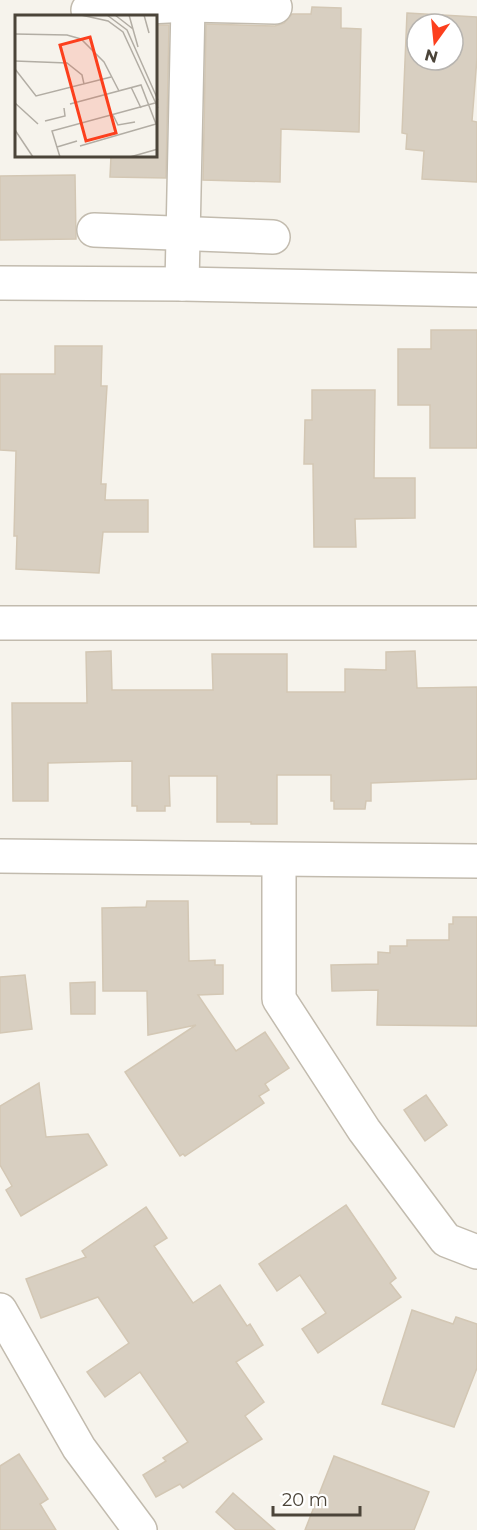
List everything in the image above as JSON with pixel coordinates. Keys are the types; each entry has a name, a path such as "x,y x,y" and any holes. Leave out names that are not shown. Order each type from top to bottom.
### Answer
{"street":[{"path":"88,10 188,5 275,8"},
{"path":"182,284 188,5"},
{"path":"94,230 273,237"},
{"path":"0,283 477,290"},
{"path":"0,623 477,623"},
{"path":"0,856 477,861"},
{"path":"279,860 279,999 364,1130 446,1240 477,1252"},
{"path":"0,1310 80,1448 140,1530"}],"building":[{"path":"312,7 341,8 341,28 361,29 359,132 281,129 280,182 203,180 206,24 275,26 284,23 292,14 311,14"},
{"path":"465,16 477,17 477,58 472,121 477,122 477,182 422,179 424,151 406,149 407,134 402,133 405,61 405,72 465,72"},
{"path":"158,25 169,25 166,178 110,177 111,158 158,158"},
{"path":"75,175 76,239 0,240 0,176"},
{"path":"431,330 477,330 477,448 430,448 430,405 398,405 398,349 431,349"},
{"path":"55,346 102,346 101,386 107,386 101,484 106,484 105,500 148,500 148,532 103,532 99,573 16,569 17,536 14,536 16,451 0,450 0,374 55,374"},
{"path":"312,390 375,390 374,478 415,478 415,518 355,519 356,547 314,547 313,464 304,464 305,420 312,420"},
{"path":"111,651 112,690 213,690 212,654 287,654 287,692 345,692 345,669 386,670 386,652 415,651 417,688 477,687 477,779 371,783 371,801 366,801 365,809 334,809 334,801 331,801 331,775 277,775 277,824 251,824 251,822 217,822 217,776 169,776 170,806 165,806 165,811 137,811 137,806 132,806 132,761 48,763 48,801 13,801 12,703 87,703 86,652"},
{"path":"147,901 188,901 189,961 215,960 215,965 223,965 223,994 198,995 236,1051 265,1032 289,1068 265,1084 269,1090 259,1096 264,1103 185,1156 183,1154 180,1156 125,1072 196,1025 148,1035 147,991 103,991 102,908 146,907"},
{"path":"453,917 477,917 477,1026 377,1025 378,990 332,991 331,965 378,964 378,952 390,953 390,946 407,946 407,940 449,940 449,924 453,924"},
{"path":"25,975 32,1029 0,1033 0,977"},
{"path":"95,982 95,1014 71,1014 70,983"},
{"path":"39,1083 46,1137 88,1134 107,1165 21,1216 6,1190 12,1186 0,1165 0,1106"},
{"path":"426,1095 447,1125 425,1141 404,1110"},
{"path":"346,1205 396,1278 390,1283 401,1297 318,1353 302,1329 326,1313 300,1275 277,1291 259,1264"},
{"path":"146,1207 167,1238 154,1246 193,1303 220,1285 247,1326 250,1324 263,1345 236,1362 264,1402 245,1416 262,1439 183,1488 180,1484 156,1497 143,1475 166,1461 163,1458 188,1442 140,1372 105,1397 87,1372 129,1343 98,1297 41,1318 26,1279 86,1257 82,1251"},
{"path":"412,1310 453,1324 456,1317 477,1324 477,1368 454,1427 382,1404"},
{"path":"19,1454 48,1499 40,1504 56,1530 0,1530 0,1466"},
{"path":"334,1456 429,1492 414,1530 305,1530"},
{"path":"233,1493 275,1530 236,1530 216,1512"}]}
